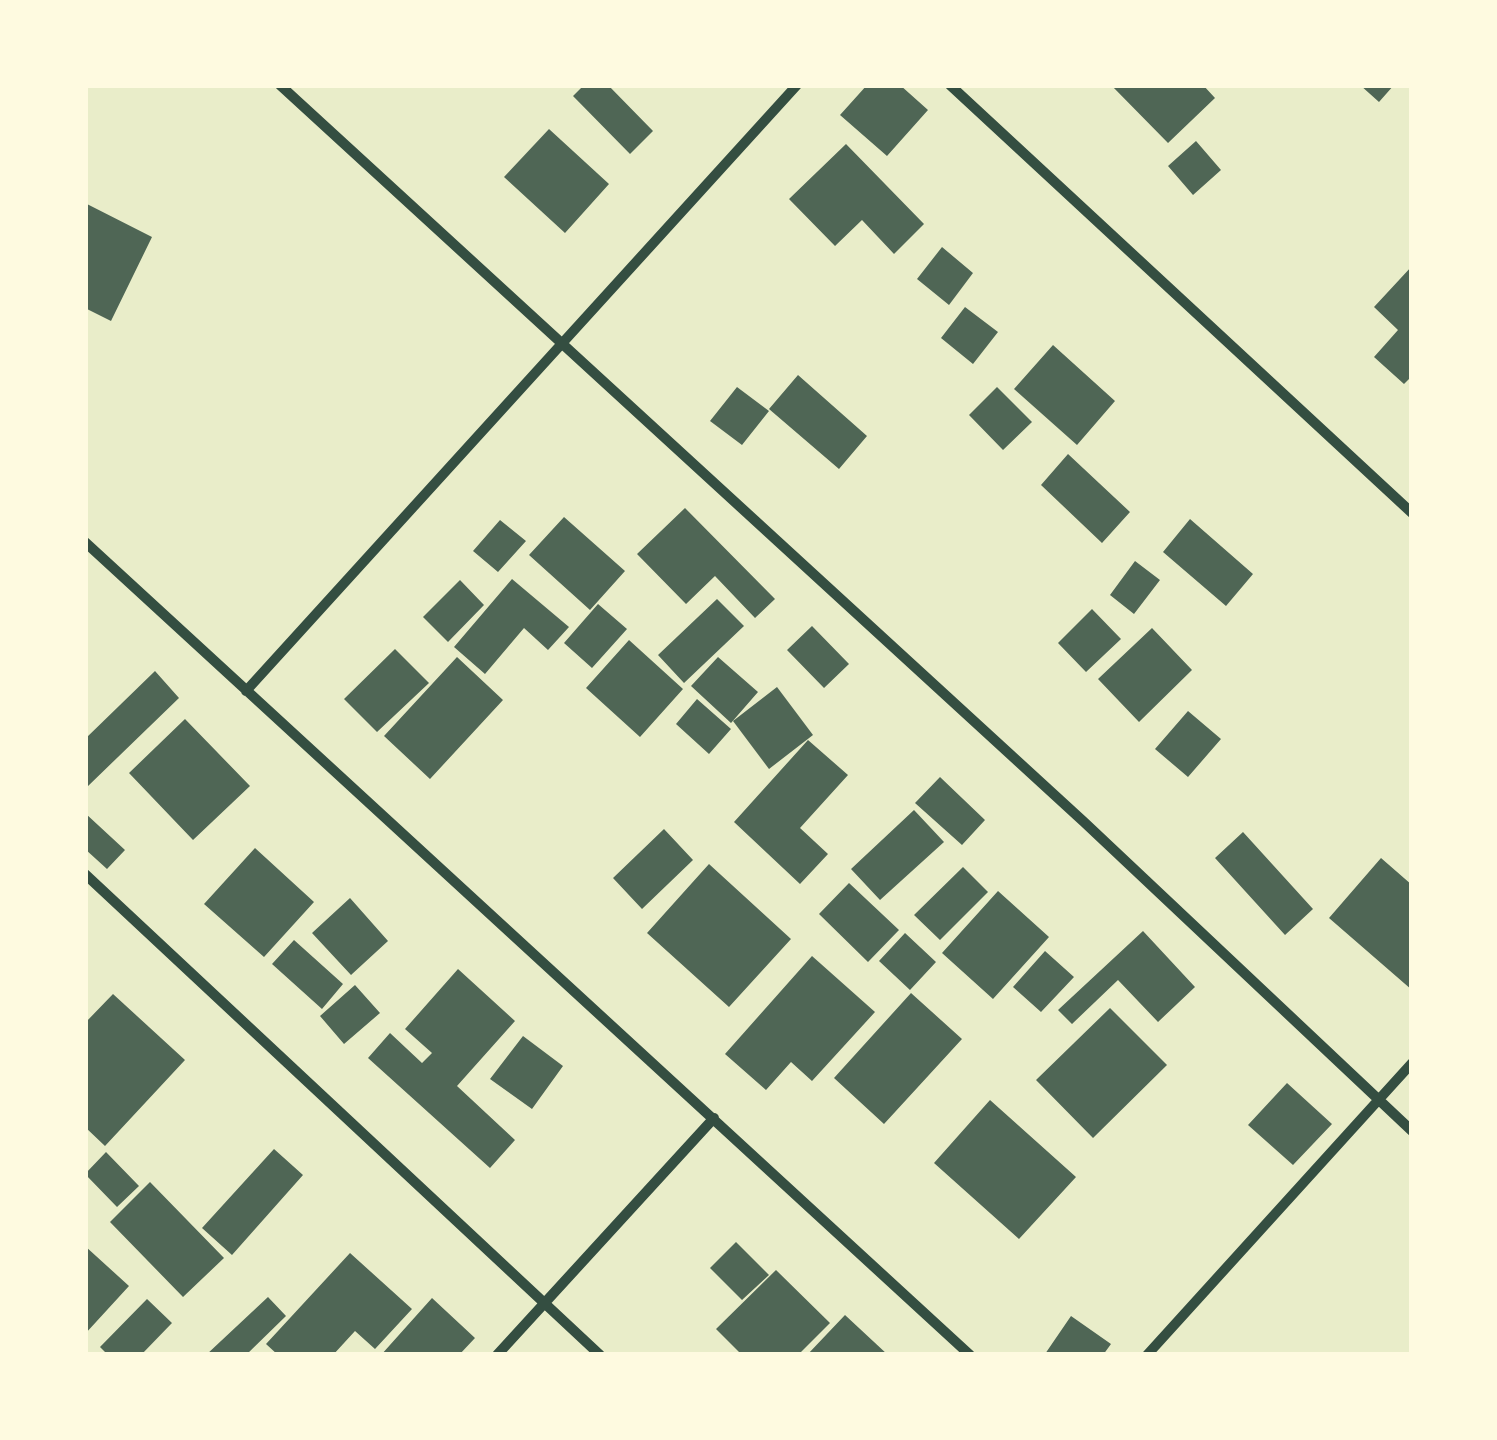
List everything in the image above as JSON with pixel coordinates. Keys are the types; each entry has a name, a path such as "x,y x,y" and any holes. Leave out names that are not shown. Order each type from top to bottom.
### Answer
{"street":[{"path":"280,85 1084,822 1412,1130"},
{"path":"246,691 797,85"},
{"path":"950,85 1412,512"},
{"path":"85,542 970,1355"},
{"path":"85,874 600,1355"},
{"path":"1147,1355 1412,1063"},
{"path":"497,1355 714,1118"}],"building":[{"path":"584,85 608,85 653,131 630,154 573,96"},
{"path":"867,85 900,85 928,110 887,156 840,115"},
{"path":"1111,85 1203,85 1215,98 1168,143"},
{"path":"1360,85 1394,85 1379,102"},
{"path":"549,129 609,184 565,233 504,177"},
{"path":"1196,141 1221,170 1193,195 1168,166"},
{"path":"846,144 924,224 894,254 862,220 835,246 789,199"},
{"path":"85,203 152,237 111,321 85,308"},
{"path":"942,247 973,273 949,305 917,279"},
{"path":"1412,266 1412,376 1404,384 1374,357 1398,330 1374,307"},
{"path":"965,307 998,332 973,364 941,338"},
{"path":"1053,345 1115,401 1077,445 1014,389"},
{"path":"798,375 867,436 839,469 769,409"},
{"path":"737,387 769,411 742,445 710,421"},
{"path":"997,387 1032,422 1003,450 969,415"},
{"path":"1068,454 1130,512 1102,543 1041,485"},
{"path":"685,508 775,599 755,618 715,576 686,604 637,554"},
{"path":"564,517 625,571 590,610 529,555"},
{"path":"1190,519 1253,574 1226,606 1163,552"},
{"path":"500,520 526,541 498,572 473,551"},
{"path":"1135,561 1160,580 1134,614 1110,595"},
{"path":"512,579 569,627 548,650 524,628 485,674 454,647"},
{"path":"460,580 484,605 448,642 423,617"},
{"path":"717,599 744,626 684,683 658,655"},
{"path":"598,604 627,629 592,668 564,643"},
{"path":"1092,609 1121,639 1086,672 1058,643"},
{"path":"812,626 849,664 824,688 787,650"},
{"path":"1152,628 1192,670 1139,722 1098,679"},
{"path":"629,640 683,689 640,737 586,688"},
{"path":"395,649 429,683 377,732 344,699"},
{"path":"457,657 503,700 430,779 384,736"},
{"path":"718,657 758,692 731,723 691,686"},
{"path":"155,671 179,698 87,787 85,739"},
{"path":"777,687 813,735 769,769 733,721"},
{"path":"697,699 731,729 709,754 676,724"},
{"path":"1188,711 1221,739 1188,777 1155,749"},
{"path":"185,719 250,786 193,840 129,773"},
{"path":"808,740 848,775 800,828 828,854 800,884 734,822"},
{"path":"940,777 985,820 962,845 915,803"},
{"path":"914,810 944,842 880,900 851,869"},
{"path":"85,813 125,850 107,869 85,849"},
{"path":"664,829 693,860 642,909 613,878"},
{"path":"1243,832 1313,909 1285,935 1215,858"},
{"path":"255,848 314,902 264,957 204,904"},
{"path":"1381,858 1412,885 1412,990 1329,918"},
{"path":"709,864 791,939 729,1007 647,933"},
{"path":"963,867 988,892 940,940 914,915"},
{"path":"849,883 899,930 868,962 819,914"},
{"path":"998,891 1049,937 993,999 942,953"},
{"path":"350,898 388,941 351,975 312,933"},
{"path":"1143,931 1195,987 1158,1022 1118,980 1072,1024 1058,1010"},
{"path":"905,933 936,962 910,990 879,961"},
{"path":"294,940 343,984 322,1009 272,964"},
{"path":"1045,951 1074,977 1041,1012 1013,987"},
{"path":"812,956 875,1012 812,1081 791,1062 766,1090 725,1054"},
{"path":"458,969 515,1021 457,1086 515,1140 490,1168 368,1058 390,1033 422,1063 432,1053 405,1029"},
{"path":"355,985 380,1013 344,1044 320,1016"},
{"path":"911,993 962,1039 884,1124 834,1078"},
{"path":"113,994 185,1060 105,1146 85,1127 85,1023"},
{"path":"1110,1008 1167,1065 1093,1138 1036,1080"},
{"path":"523,1036 563,1066 532,1109 490,1079"},
{"path":"1287,1083 1332,1124 1293,1165 1248,1125"},
{"path":"990,1100 1076,1177 1019,1239 934,1163"},
{"path":"274,1149 303,1175 232,1255 202,1228"},
{"path":"106,1152 139,1186 117,1207 85,1174"},
{"path":"150,1182 224,1258 183,1297 110,1222"},
{"path":"736,1242 769,1275 742,1300 710,1268"},
{"path":"85,1246 129,1286 85,1334"},
{"path":"350,1253 412,1309 375,1349 355,1331 333,1355 278,1355 266,1344"},
{"path":"776,1270 830,1323 798,1355 742,1355 716,1329"},
{"path":"268,1297 286,1316 246,1355 206,1355"},
{"path":"432,1298 475,1338 459,1355 381,1355"},
{"path":"147,1299 172,1323 141,1355 108,1355 100,1347"},
{"path":"845,1315 888,1355 807,1355"},
{"path":"1071,1316 1111,1344 1103,1355 1045,1354"}]}
